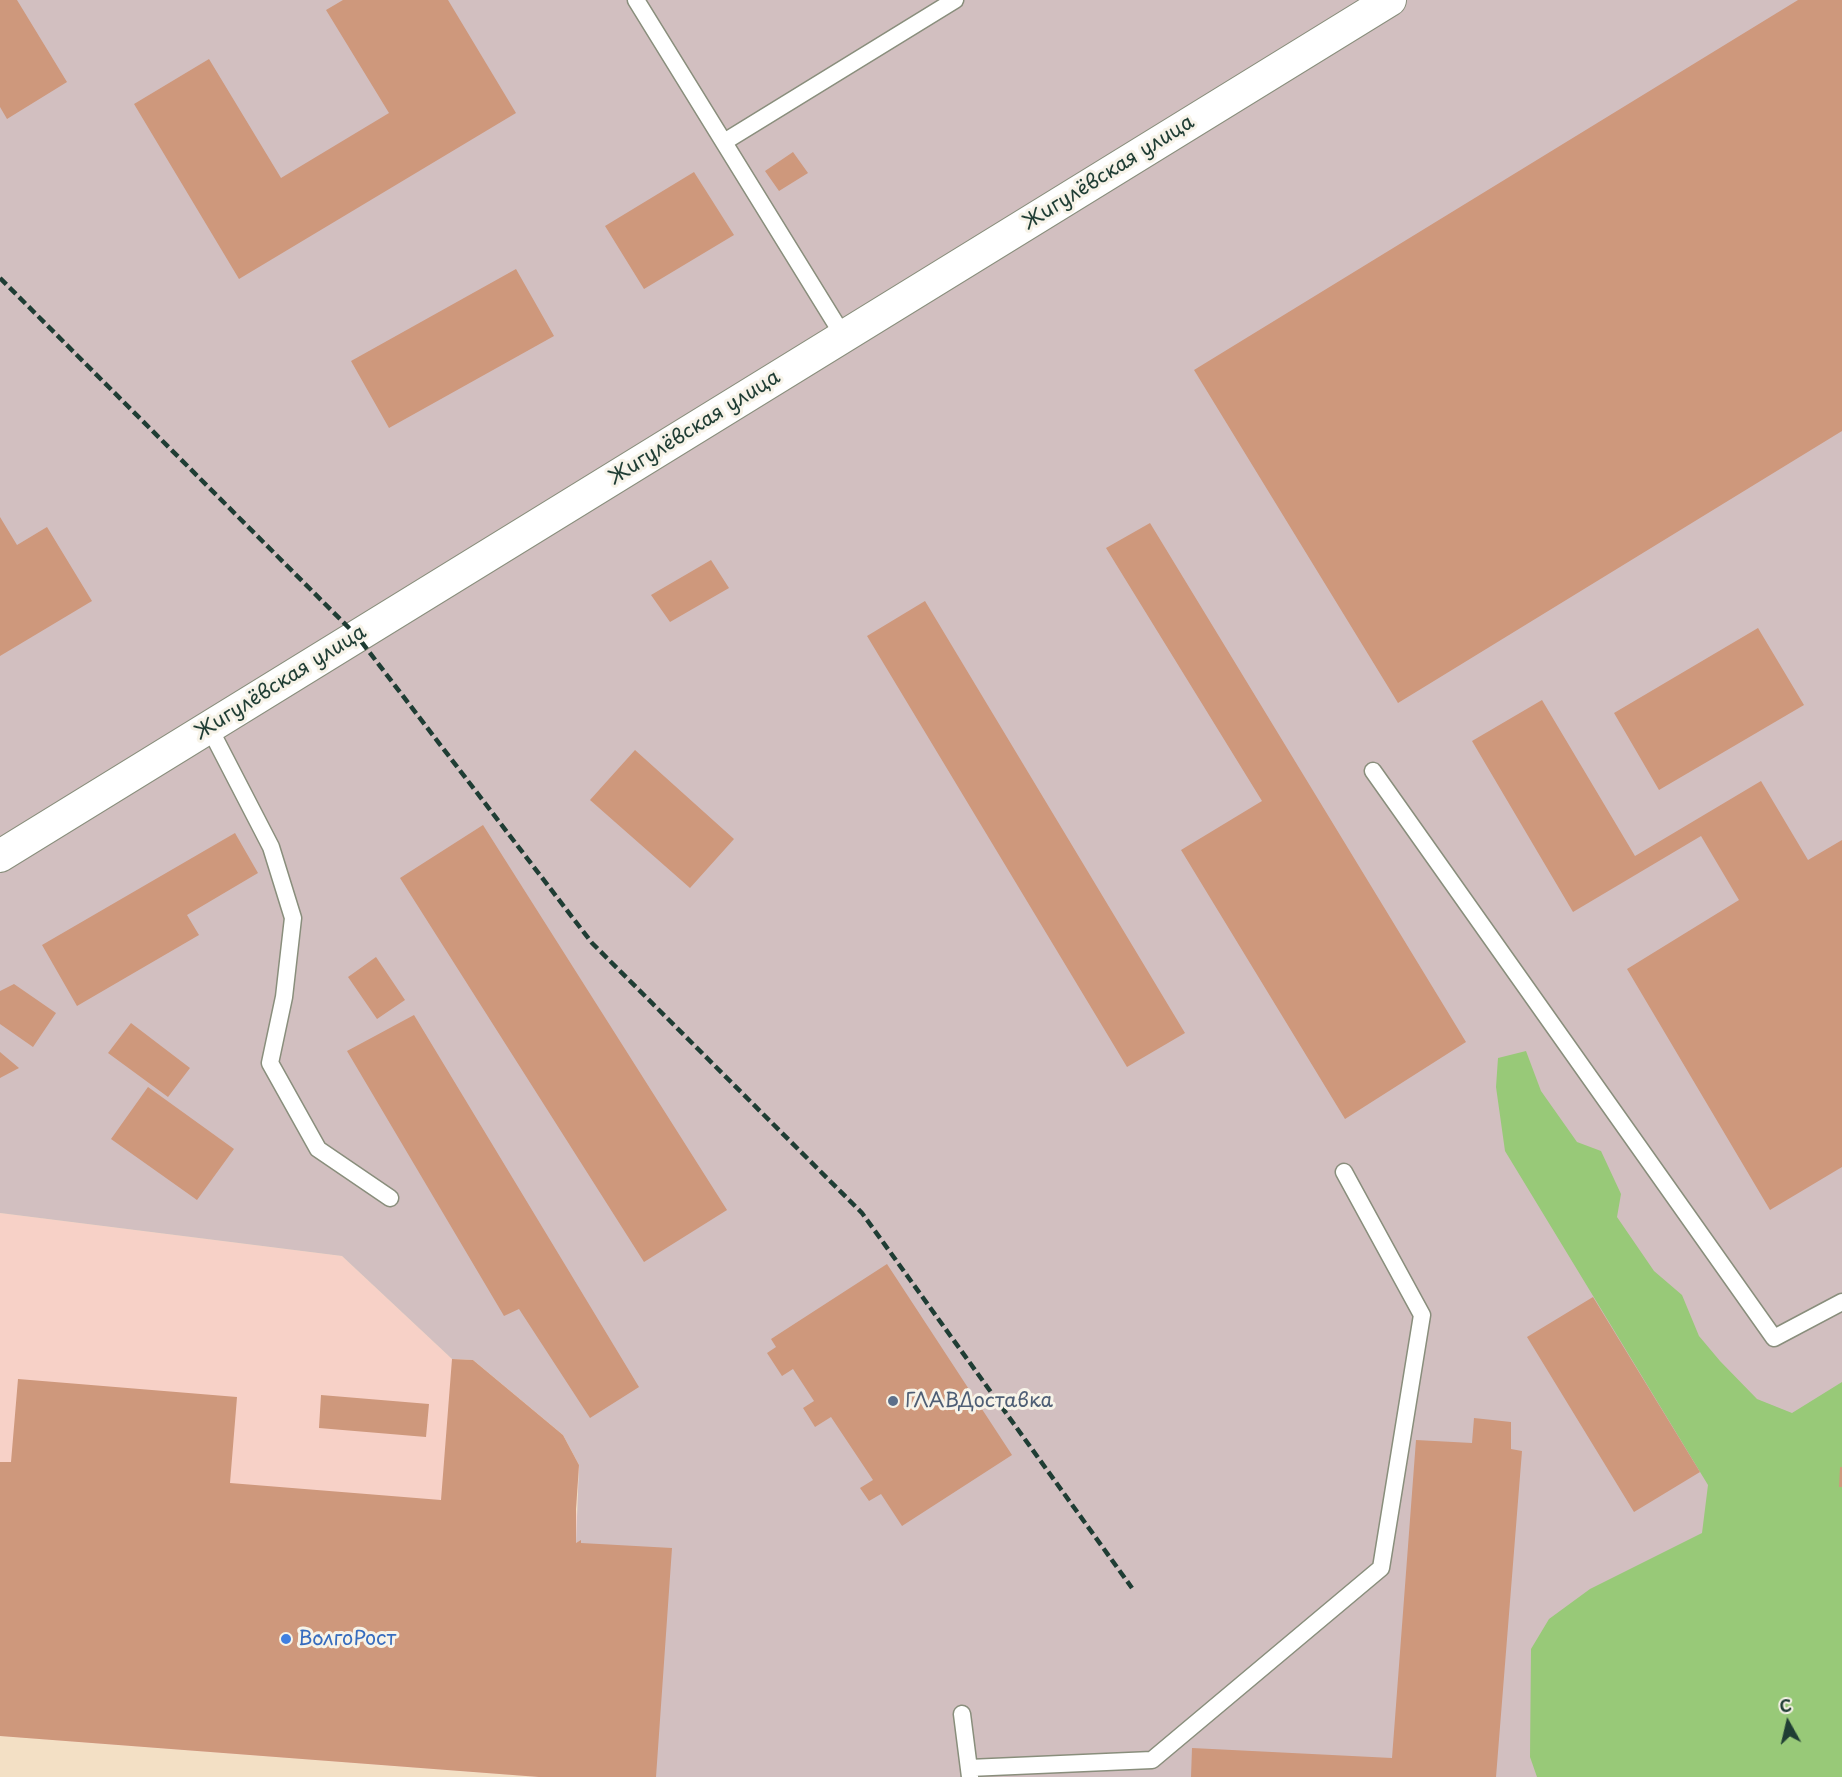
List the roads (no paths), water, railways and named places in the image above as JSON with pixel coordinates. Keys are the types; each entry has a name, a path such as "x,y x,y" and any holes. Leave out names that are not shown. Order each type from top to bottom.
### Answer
{"street":[{"name":"Жигулёвская улица","path":"0,856 1390,0"}],"lane":[{"path":"636,0 844,337"},
{"path":"724,142 955,0"},
{"path":"209,727 271,848 293,918 284,997 270,1063 318,1149 390,1198"},
{"path":"1373,771 1774,1338 1842,1302"},
{"path":"962,1714 970,1772 1152,1760 1381,1568 1422,1316 1344,1172"}],"railway":[{"path":"0,278 357,636 592,943 862,1213 1132,1588"}],"place":[{"name":"ГЛАВДоставка","path":"893,1401"},
{"name":"ВолгоРост","path":"286,1639"}]}
